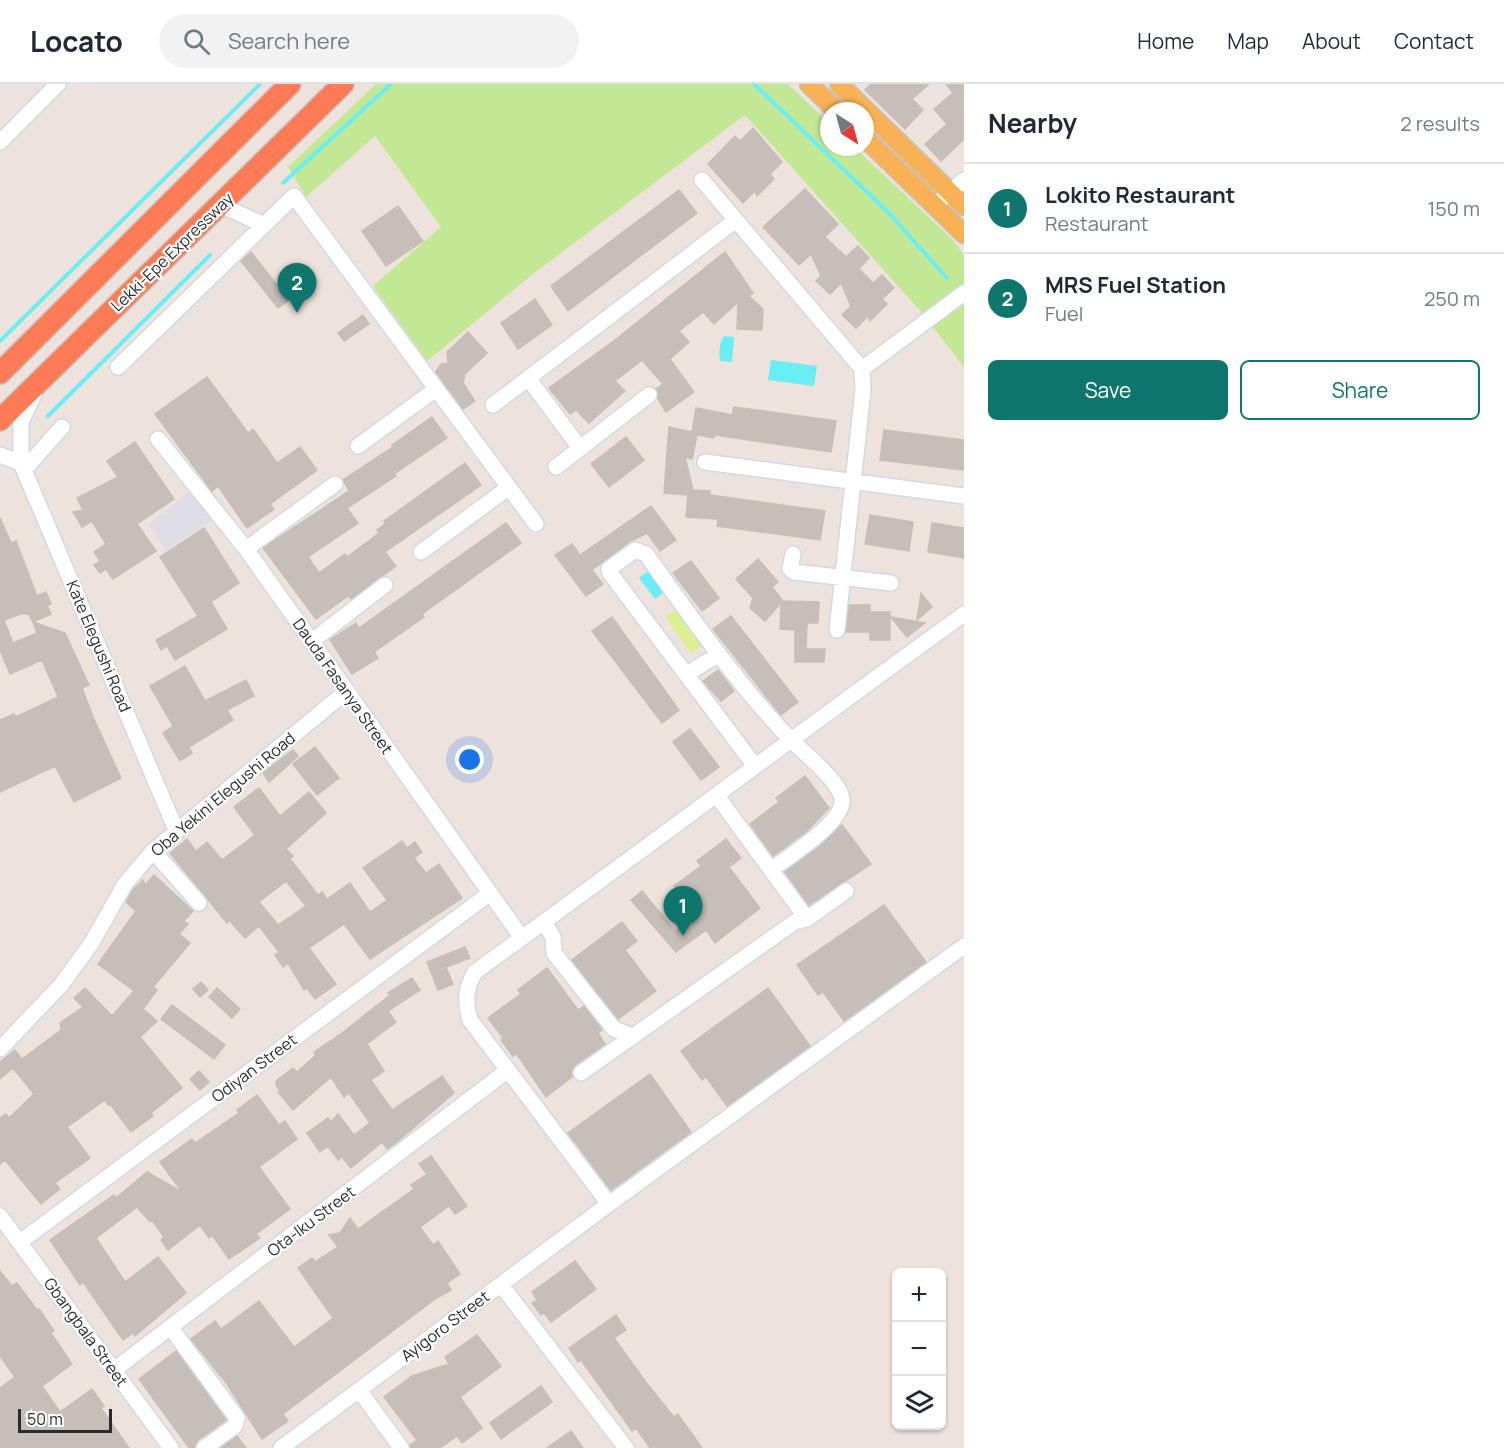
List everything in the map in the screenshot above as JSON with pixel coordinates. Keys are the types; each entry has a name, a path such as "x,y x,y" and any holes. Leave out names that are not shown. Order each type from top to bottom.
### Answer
{"highway":[{"path":"0,373 290,84"},
{"name":"Lekki-Epe Expressway","path":"0,420 342,84"}],"main road":[{"path":"809,84 828,102"},
{"path":"839,84 957,186 964,207"},
{"path":"874,147 964,234"}],"street":[{"path":"0,142 58,84"},
{"path":"702,180 862,369 863,390 837,630"},
{"path":"935,206 957,186"},
{"path":"118,367 294,196 536,524"},
{"path":"221,204 264,225"},
{"path":"493,405 736,220"},
{"path":"862,369 964,293"},
{"name":"Kate Elegushi Road","path":"45,376 27,404 21,422 22,466 176,830"},
{"path":"528,378 580,448"},
{"path":"358,446 436,389"},
{"path":"556,467 649,395"},
{"path":"0,455 22,466 62,427"},
{"name":"Dauda Fasanya Street","path":"159,439 246,549 522,938"},
{"path":"705,462 964,496"},
{"path":"246,549 335,484"},
{"path":"421,552 508,488"},
{"path":"754,766 610,573 609,569 635,550 646,554 719,654 790,739 840,789 843,801 840,810 829,825 771,870"},
{"path":"793,554 792,571 891,583"},
{"path":"312,642 386,585"},
{"path":"609,1204 470,1020 466,1006 466,988 474,972 964,614"},
{"path":"687,674 719,654"},
{"name":"Oba Yekini Elegushi Road","path":"0,1049 61,985 92,944 125,884 153,851 347,691"},
{"path":"717,796 807,920"},
{"path":"153,851 199,903"},
{"path":"581,1073 632,1036 641,1033 796,921 807,920 846,891"},
{"name":"Odiyan Street","path":"20,1242 489,894"},
{"path":"544,922 553,938 554,953 614,1029 632,1036"},
{"name":"Ayigoro Street","path":"281,1448 609,1204 964,946"},
{"name":"Ota-Iku Street","path":"114,1370 508,1070"},
{"name":"Gbangbala Street","path":"0,1216 171,1448"},
{"path":"501,1285 626,1448"},
{"path":"171,1328 237,1418 235,1426 204,1448"},
{"path":"359,1390 401,1448"}],"shaded area":[{"path":"192,490 213,519 166,551 149,524"}],"green space":[{"path":"376,84 788,84 820,114 820,156 864,156 952,239 964,255 964,367 932,326 944,317 935,305 923,314 745,115 533,274 427,361 373,286 441,227 375,136 306,197 288,167"},
{"path":"684,604 709,640 691,653 666,617"}],"water":[{"path":"724,336 734,337 732,362 720,361 720,348"},
{"path":"771,360 817,366 814,386 768,380"},
{"path":"651,569 667,590 655,599 639,578"}],"building":[{"path":"871,84 929,84 912,99 923,110 905,129 865,90"},
{"path":"946,84 964,84 964,139 941,161 925,144 947,124 934,109 953,93"},
{"path":"753,128 782,162 770,174 774,179 757,196 755,191 743,203 708,164 735,136 740,141"},
{"path":"805,189 838,224 825,237 846,257 858,246 869,258 859,269 873,283 882,275 894,288 882,299 887,304 870,321 868,316 856,328 842,315 851,306 841,283 830,294 816,281 821,276 811,254 799,265 763,227"},
{"path":"679,190 697,213 568,311 551,286"},
{"path":"398,206 423,241 386,266 362,231"},
{"path":"251,252 289,300 278,308 241,261"},
{"path":"725,252 753,293 749,296 763,309 762,330 737,329 738,302 714,324 703,312 679,331 689,342 670,359 694,392 666,412 658,399 656,389 663,384 642,360 615,381 625,391 589,423 576,410 570,414 549,388 615,340"},
{"path":"535,299 552,325 518,349 501,323"},
{"path":"363,315 369,324 344,341 338,333"},
{"path":"468,332 487,353 465,374 463,383 475,401 463,409 436,372 441,364 448,363 447,352"},
{"path":"207,377 248,433 253,429 277,463 300,447 317,470 270,504 274,509 247,528 218,486 212,491 155,414"},
{"path":"734,407 836,421 831,452 715,435 714,438 697,435 692,459 685,457 693,490 710,491 710,495 825,511 820,540 717,526 718,519 686,517 688,495 664,493 669,427 692,432 696,408 732,415"},
{"path":"432,417 447,438 394,474 396,476 347,508 358,523 308,557 319,573 345,554 347,557 379,533 377,530 386,523 384,521 465,463 481,485 385,552 396,566 351,599 348,596 316,619 263,548 349,491 343,480 393,447 392,445"},
{"path":"884,430 964,440 964,470 880,460"},
{"path":"626,437 644,460 609,487 591,464"},
{"path":"135,442 174,499 137,524 156,551 113,579 106,569 100,573 94,565 100,561 94,552 106,544 92,521 82,527 73,512 83,510 77,498 118,477 107,461"},
{"path":"651,506 676,540 660,551 647,533 629,542 592,570 603,584 586,596 555,555 572,544 580,555"},
{"path":"870,515 913,522 909,551 865,544"},
{"path":"0,518 11,543 16,541 37,596 46,592 51,604 47,605 51,614 33,622 65,633 89,685 82,688 93,717 121,778 74,802 55,766 0,792 0,720 14,714 16,717 58,697 42,660 10,674 0,650","holes":["20,614 29,614 37,633 13,643 4,620"]},
{"path":"506,523 521,543 422,614 424,617 374,652 378,658 352,674 330,640 356,623 359,628"},
{"path":"932,523 964,528 964,558 928,552"},
{"path":"204,528 239,583 211,602 227,629 175,660 167,646 161,650 156,640 198,616 160,557"},
{"path":"758,559 778,582 772,587 783,601 819,602 818,623 807,623 806,649 825,649 824,662 795,662 795,630 780,629 781,603 765,621 750,608 753,598 736,579"},
{"path":"691,561 719,598 702,611 673,573"},
{"path":"921,593 932,607 917,620"},
{"path":"849,605 870,605 870,612 890,612 890,640 870,640 870,632 846,632"},
{"path":"731,616 798,702 781,715 713,629"},
{"path":"612,617 679,710 662,723 592,631"},
{"path":"891,617 925,623 907,637"},
{"path":"185,666 205,701 246,680 254,696 227,710 233,720 189,747 192,753 180,761 163,733 173,726 150,686"},
{"path":"718,670 734,691 721,701 703,681"},
{"path":"690,729 719,767 701,780 673,742"},
{"path":"315,747 339,778 317,795 293,764"},
{"path":"293,750 298,756 269,782 263,773"},
{"path":"805,776 829,808 806,832 773,856 750,824 779,802 776,798"},
{"path":"259,788 280,816 309,792 326,813 286,849 293,856 290,859 318,895 322,892 327,899 350,883 370,912 387,900 363,868 402,841 407,848 415,842 422,852 414,858 426,873 439,864 462,898 370,959 344,924 309,948 336,984 315,999 307,988 304,990 288,963 283,967 275,955 279,952 259,926 245,938 230,921 227,923 170,853 187,839 196,851 207,842 222,860 255,835 234,807","holes":["286,881 306,906 278,925 259,902"]},
{"path":"842,825 871,864 809,905 785,872 819,847"},
{"path":"726,839 741,858 729,867 760,908 715,943 706,930 676,952 631,900 642,891 675,931 696,916 674,886 701,866 697,861"},
{"path":"154,875 193,911 184,921 188,924 179,934 190,943 153,987 157,990 143,1009 157,1021 140,1037 182,1088 151,1113 153,1116 131,1132 105,1100 67,1127 90,1158 55,1183 60,1189 41,1204 5,1160 0,1164 0,1118 6,1114 9,1118 34,1094 13,1068 0,1079 0,1062 15,1050 22,1059 61,1030 60,1023 83,1007 74,998 85,988 112,1016 134,991 98,964 136,911 126,902 133,890 143,880 145,885"},
{"path":"884,905 926,962 844,1021 823,992 818,995 797,965"},
{"path":"622,922 637,941 625,950 656,991 618,1019 572,960"},
{"path":"465,947 470,958 446,967 453,984 438,990 427,962"},
{"path":"547,968 578,1010 584,1006 602,1030 598,1033 605,1044 575,1065 572,1069 572,1077 546,1097 516,1053 513,1056 501,1040 503,1038 488,1018 521,994 518,990"},
{"path":"412,978 420,990 388,1011 396,1022 367,1044 384,1071 371,1080 392,1110 442,1076 454,1093 397,1142 387,1149 382,1142 351,1168 342,1157 338,1160 328,1146 320,1152 307,1133 328,1118 331,1122 338,1114 354,1135 370,1123 349,1093 344,1097 331,1077 293,1110 278,1092 281,1092 276,1081 293,1068 297,1072 316,1055 314,1052 390,995 388,993"},
{"path":"201,982 208,990 200,997 193,989"},
{"path":"217,988 240,1009 232,1018 209,997"},
{"path":"768,988 810,1046 727,1106 706,1077 702,1080 681,1051"},
{"path":"172,1005 225,1045 214,1059 161,1019"},
{"path":"199,1071 209,1082 200,1090 190,1079"},
{"path":"650,1074 691,1132 611,1190 568,1133"},
{"path":"257,1095 279,1125 285,1121 297,1139 259,1167 290,1209 256,1234 260,1238 229,1259 212,1235 209,1238 200,1225 168,1250 161,1240 164,1237 152,1220 150,1222 137,1207 96,1238 125,1282 158,1257 186,1293 135,1336 133,1333 123,1340 83,1282 80,1285 50,1240 114,1195 116,1198 147,1172 182,1192 160,1162 192,1139 195,1143 239,1113 237,1110"},
{"path":"431,1156 467,1206 455,1214 449,1206 420,1227 433,1245 438,1241 460,1274 447,1283 451,1290 435,1299 283,1414 288,1421 262,1439 227,1384 191,1339 215,1321 221,1329 259,1301 294,1347 333,1318 298,1268 312,1258 315,1262 338,1247 329,1235 340,1233 350,1218 358,1229 414,1189 411,1185 427,1174 419,1164"},
{"path":"575,1261 596,1289 551,1322 544,1313 541,1315 532,1303 537,1300 532,1292"},
{"path":"0,1271 12,1286 17,1283 37,1310 39,1309 54,1331 51,1333 72,1364 42,1386 60,1412 92,1389 104,1406 101,1408 129,1448 0,1448 0,1388 15,1377 0,1356"},
{"path":"616,1315 626,1330 614,1338 648,1385 674,1417 678,1414 702,1448 650,1448 636,1428 632,1431 581,1360 578,1362 569,1348"},
{"path":"477,1335 501,1366 460,1397 482,1428 462,1443 457,1436 440,1448 411,1448 410,1445 417,1440 384,1397 412,1376 449,1364 445,1357"},
{"path":"176,1351 226,1420 198,1440 194,1448 189,1448 139,1379"},
{"path":"541,1386 552,1402 501,1439 490,1423"},
{"path":"571,1431 583,1448 547,1448"},
{"path":"237,1436 246,1448 221,1448"}],"waterway":[{"path":"0,341 260,84"},
{"path":"283,183 391,84"},
{"path":"754,84 888,212 947,278"},
{"path":"48,416 210,255"}],"place":[{"name":"MRS Fuel Station","path":"297,313"},
{"name":"Lokito Restaurant","path":"683,936"}]}
